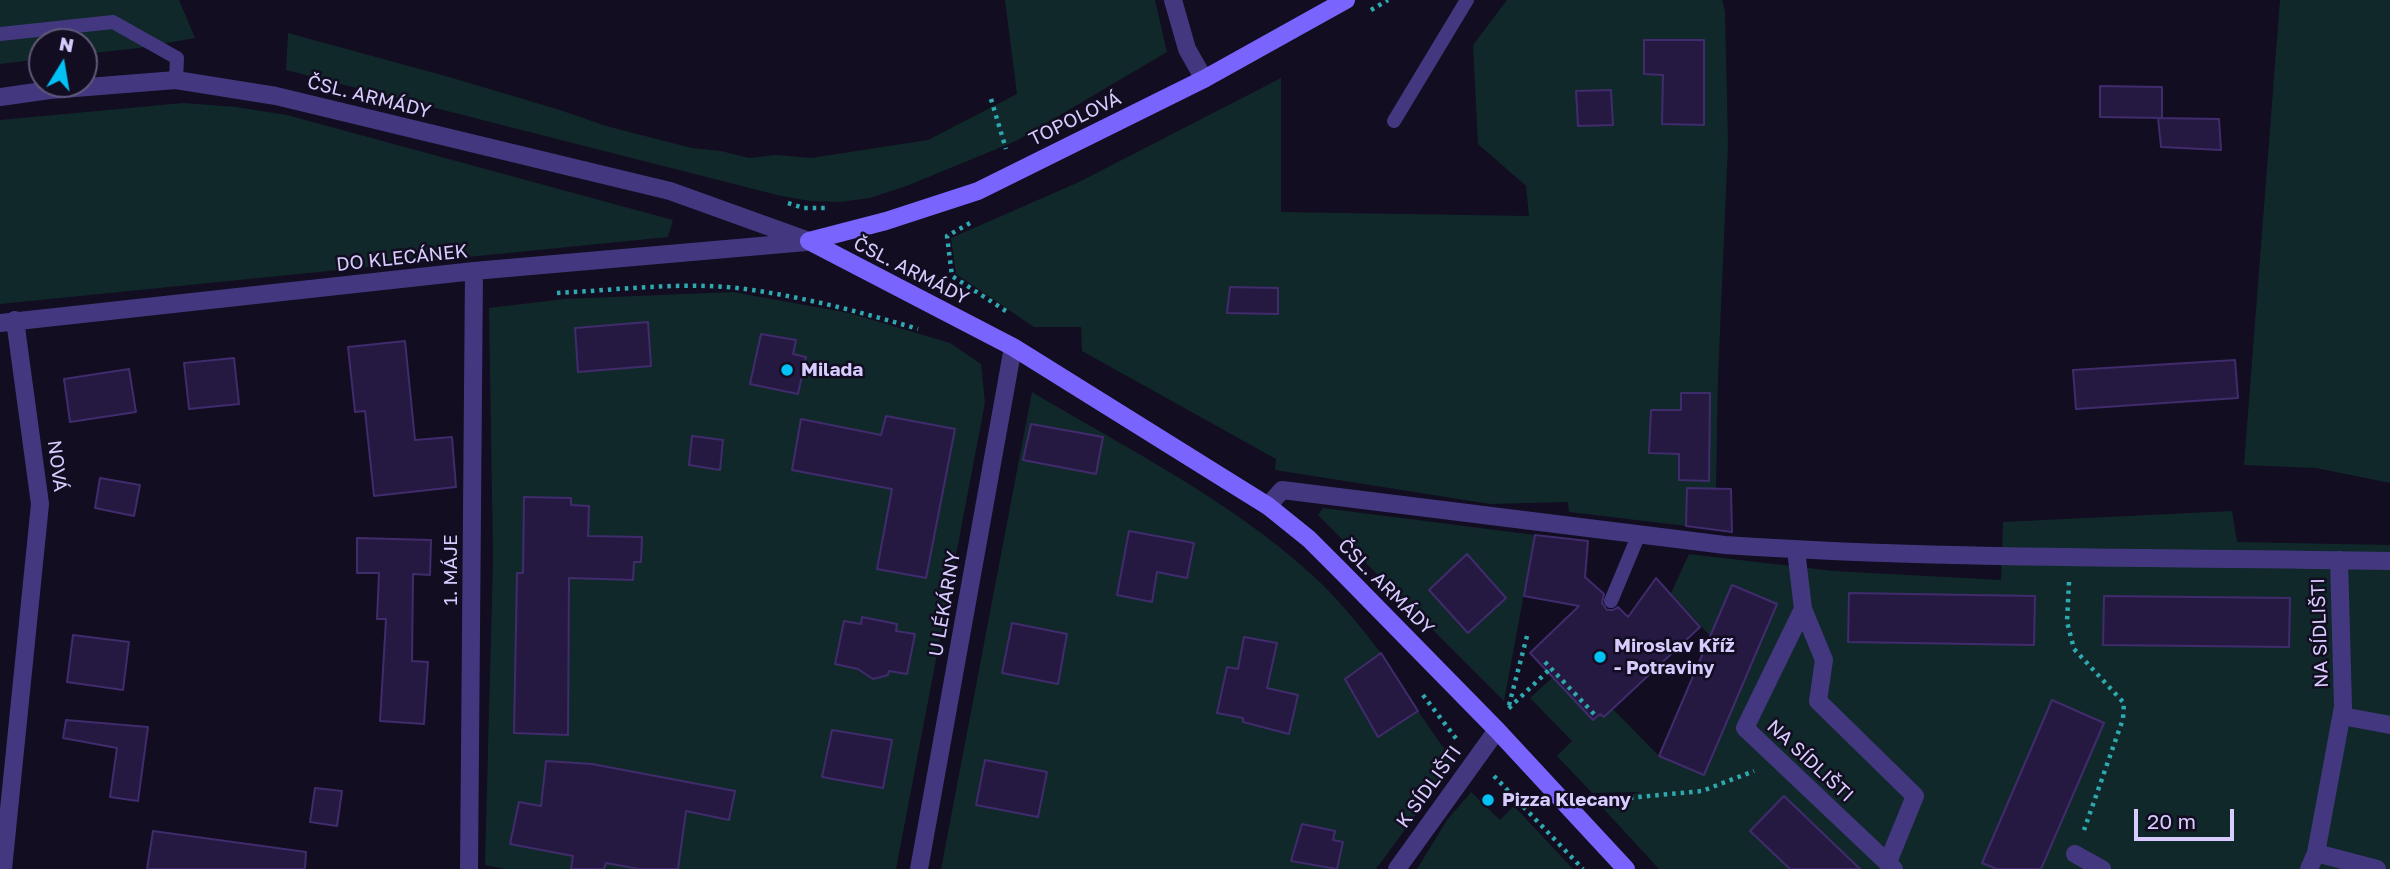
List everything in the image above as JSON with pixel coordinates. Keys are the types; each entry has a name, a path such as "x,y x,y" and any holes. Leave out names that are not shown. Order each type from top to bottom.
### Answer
{"street":[{"path":"1173,0 1187,49 1204,79"},
{"name":"TOPOLOVÁ","path":"809,242 886,221 978,191 1204,79 1346,0"},
{"name":"ČSL. ARMÁDY","path":"0,97 50,90 176,80 276,96 670,191 809,242 1013,347 1268,506 1344,574 1497,730 1626,869"},
{"name":"DO KLECÁNEK","path":"8,321 474,271 809,242"},
{"name":"1. MÁJE","path":"469,869 474,271"},
{"name":"NOVÁ","path":"3,869 40,504 8,321"},
{"name":"U LÉKÁRNY","path":"919,869 1013,347"},
{"path":"1268,506 1282,489 1725,545 1796,550 2071,558 2390,561"},
{"path":"1796,550 1803,610 1825,660 1818,701 1915,796 1891,866"},
{"name":"NA SÍDLIŠTI","path":"2313,861 2343,707 2339,560"},
{"name":"NA SÍDLIŠTI","path":"1803,610 1745,728 1891,866"},
{"path":"2342,716 2390,725"},
{"name":"K SÍDLIŠTI","path":"1397,869 1497,730"},
{"path":"2076,854 2102,869"},
{"path":"2313,861 2377,869"}],"lane":[{"path":"1394,121 1467,0"},
{"path":"0,34 113,22 177,58 176,80"},
{"path":"1611,601 1639,534"}],"path":[{"path":"1365,13 1388,0"},
{"path":"991,99 1007,151"},
{"path":"997,155 1013,148"},
{"path":"777,201 804,208 829,208"},
{"path":"977,219 947,236 952,276 1009,313"},
{"path":"555,293 677,287 743,289 849,308 925,331"},
{"path":"2069,585 2067,622 2074,649 2124,703 2123,719 2076,854"},
{"path":"1508,709 1527,636"},
{"path":"1545,662 1595,715"},
{"path":"1508,709 1551,668"},
{"path":"1416,685 1474,761 1502,783 1583,869"},
{"path":"1498,700 1508,709"},
{"path":"1594,801 1702,791 1779,761"}],"green space":[{"path":"0,0 179,0 195,38 98,52 98,28 28,28 28,61 0,64"},
{"path":"1005,0 1155,0 1167,52 1016,141 909,185 870,198 840,202 781,196 286,70 288,33 449,77 606,126 692,148 749,158 776,155 811,158 928,140 1017,94"},
{"path":"1507,0 1722,0 1725,11 1728,144 1716,489 1687,488 1686,526 1569,512 1568,502 1490,504 1275,470 1276,459 1082,351 1081,327 1034,327 956,274 951,238 1079,182 1281,78 1281,212 1529,216 1526,186 1478,144 1473,45"},
{"path":"2280,0 2390,0 2390,483 2316,468 2244,465"},
{"path":"183,103 236,107 287,115 673,220 668,237 0,304 0,120"},
{"path":"733,292 849,313 950,343 981,364 985,403 896,869 605,869 611,838 577,834 571,869 505,869 485,865 493,559 489,308 564,299"},
{"path":"1032,392 1176,476 1245,521 1320,582 1381,653 1345,679 1378,736 1418,711 1454,763 1376,869 941,869"},
{"path":"1323,508 1535,535 1504,701 1318,515","holes":["1466,555 1506,598 1468,633 1429,590"]},
{"path":"2232,511 2237,542 2390,545 2390,869 1659,869 1600,805 1640,792 1592,793 1557,756 1572,741 1530,698 1553,677 1593,719 1609,705 1659,756 1704,775 1777,604 1732,586 1710,636 1671,593 1689,554 1834,571 2001,580 2003,522"},
{"path":"1471,792 1500,820 1514,806 1573,869 1417,869 1447,820"}],"building":[{"path":"1644,40 1704,40 1704,125 1662,124 1663,75 1644,74"},
{"path":"2100,86 2162,87 2162,118 2100,117"},
{"path":"1611,90 1613,125 1578,126 1576,91"},
{"path":"2158,118 2219,119 2221,150 2161,147"},
{"path":"1230,287 1278,288 1278,314 1227,313"},
{"path":"648,322 651,366 578,372 575,328"},
{"path":"761,334 796,340 793,354 806,357 798,394 750,384"},
{"path":"405,341 415,440 452,437 456,487 374,496 365,411 355,412 348,347"},
{"path":"234,358 239,404 189,409 184,363"},
{"path":"2235,360 2238,398 2076,409 2073,370"},
{"path":"129,369 136,412 70,422 64,379"},
{"path":"1681,393 1710,393 1709,481 1679,480 1679,454 1649,453 1651,410 1681,410"},
{"path":"886,416 955,429 926,578 877,569 892,489 792,470 801,419 881,435"},
{"path":"1031,424 1103,437 1096,474 1023,460"},
{"path":"692,436 723,440 720,470 689,465"},
{"path":"100,478 140,485 134,516 95,508"},
{"path":"1687,488 1731,489 1732,532 1686,526"},
{"path":"524,497 571,498 571,505 589,506 588,536 642,537 641,562 634,562 633,580 569,578 568,735 514,733 517,573 523,573"},
{"path":"1129,531 1194,543 1187,578 1157,572 1152,602 1117,595"},
{"path":"1535,535 1588,541 1585,577 1604,594 1602,603 1607,610 1618,607 1628,617 1656,578 1700,627 1604,717 1600,714 1593,720 1530,653 1579,606 1524,596"},
{"path":"357,538 431,540 430,575 413,574 412,661 428,662 424,724 380,721 386,619 377,619 379,573 357,573"},
{"path":"1467,554 1506,598 1468,633 1429,590"},
{"path":"1732,585 1777,604 1704,775 1659,756"},
{"path":"1849,593 2035,596 2034,645 1848,642"},
{"path":"2104,596 2290,598 2289,647 2103,645"},
{"path":"862,617 897,624 896,631 915,634 907,674 889,671 888,675 873,679 858,669 835,664 844,621 861,624"},
{"path":"1012,623 1067,634 1058,684 1002,673"},
{"path":"73,635 129,642 123,690 67,682"},
{"path":"1244,637 1277,643 1267,688 1298,695 1289,734 1243,722 1243,718 1217,713 1227,667 1238,669"},
{"path":"1381,653 1418,711 1378,737 1345,679"},
{"path":"2052,700 2104,723 2041,869 1997,869 1982,863"},
{"path":"66,720 148,727 138,801 110,797 117,748 63,738"},
{"path":"832,730 892,740 883,788 822,777"},
{"path":"985,760 1047,772 1038,817 976,805"},
{"path":"546,761 592,764 735,791 729,820 686,811 678,869 639,869 606,863 604,869 571,869 573,856 510,844 519,802 541,806"},
{"path":"315,788 342,791 337,826 310,822"},
{"path":"1784,796 1860,869 1790,869 1750,831"},
{"path":"1302,824 1335,831 1333,840 1343,842 1337,869 1291,861"},
{"path":"153,831 306,852 305,869 147,869"}],"place":[{"name":"Milada","path":"787,370"},
{"name":"Miroslav Kříž - Potraviny","path":"1600,657"},
{"name":"Pizza Klecany","path":"1488,800"}]}
